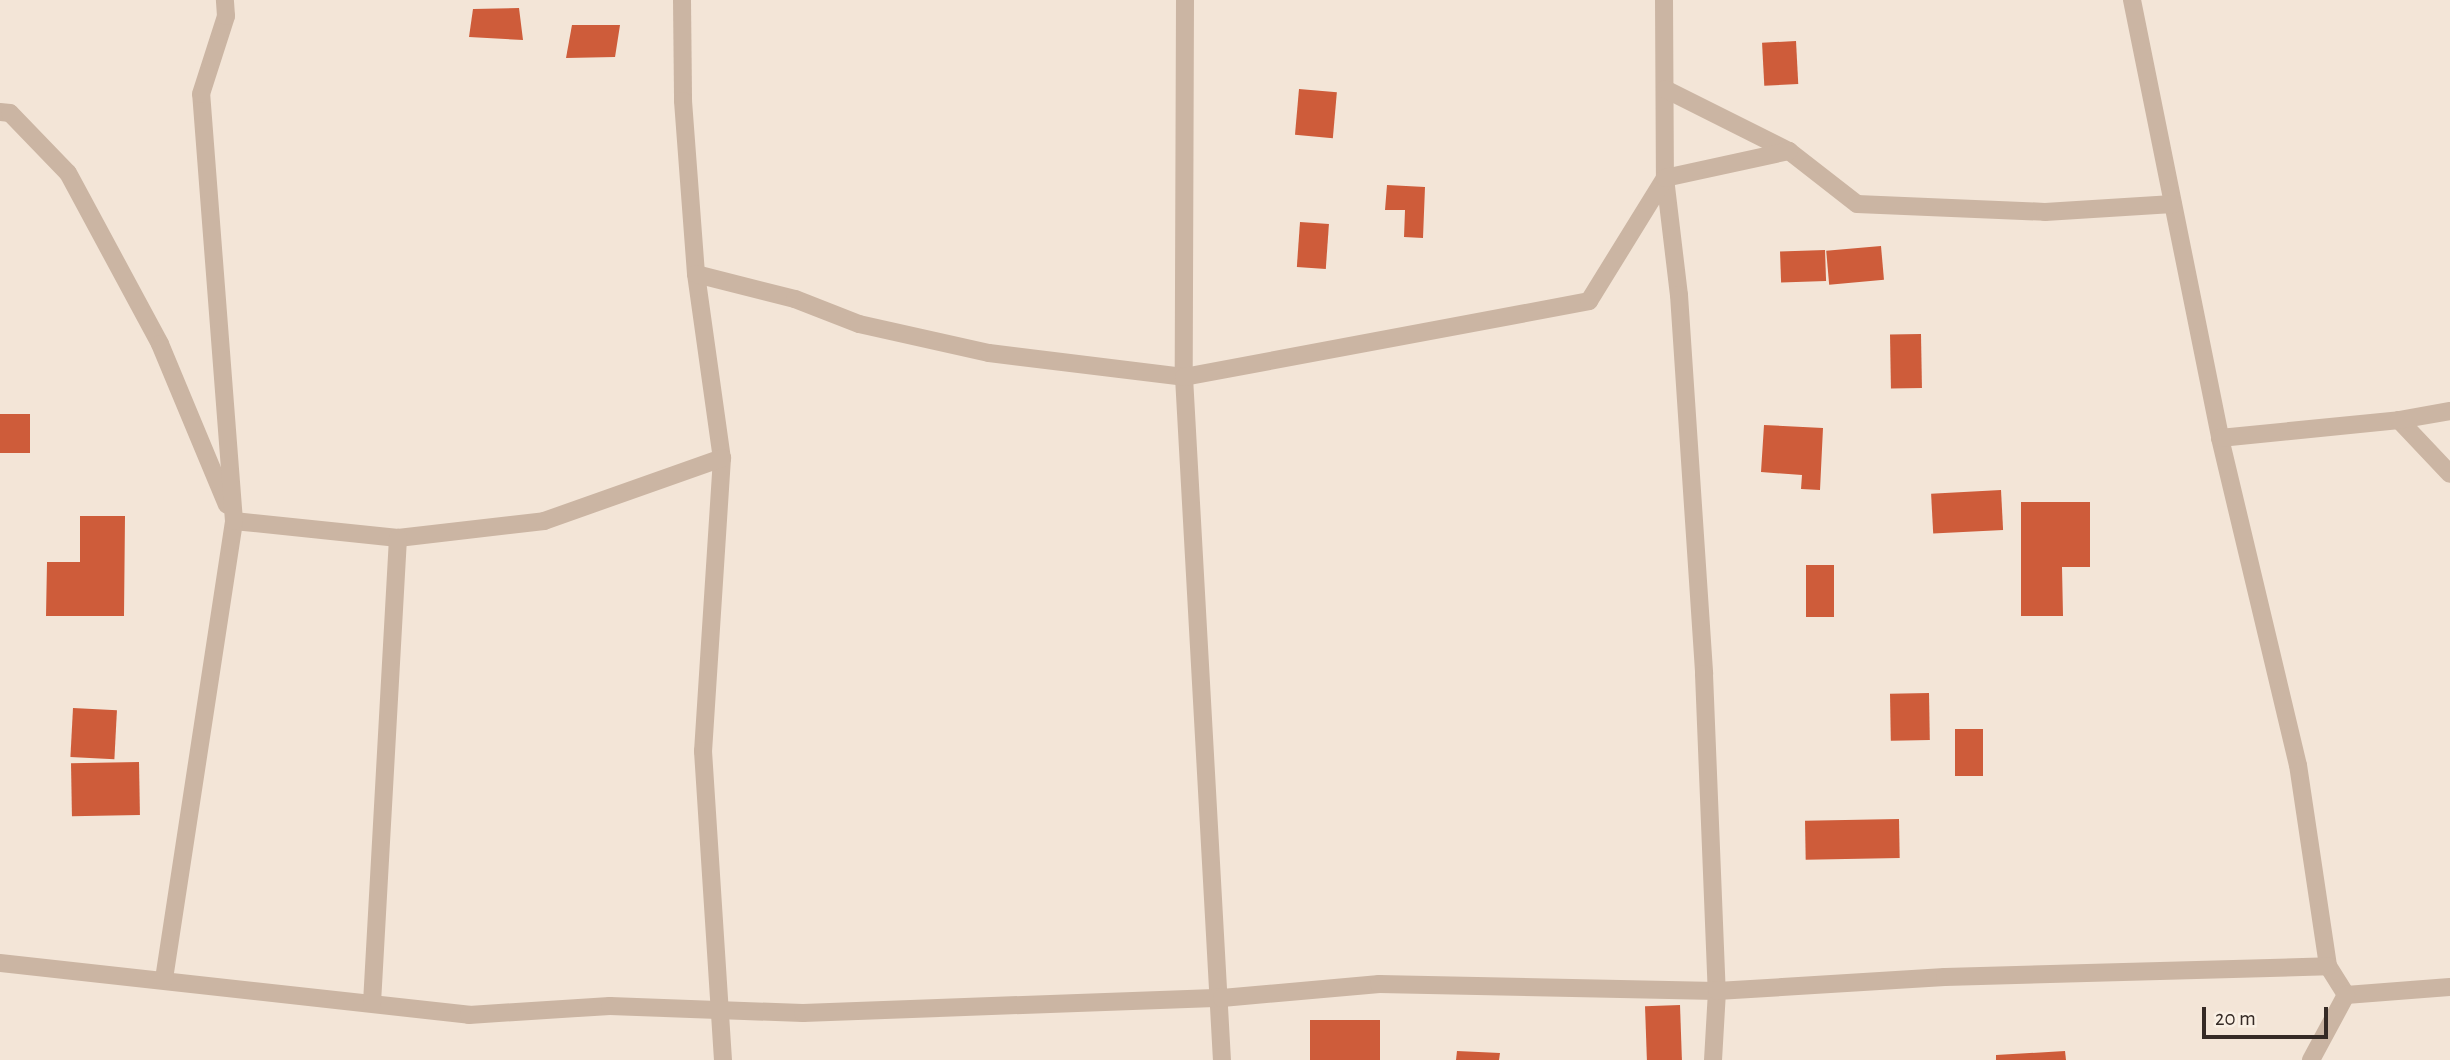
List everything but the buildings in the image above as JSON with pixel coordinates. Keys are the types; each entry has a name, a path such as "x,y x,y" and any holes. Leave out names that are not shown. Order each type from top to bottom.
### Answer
{"street":[{"path":"164,979 234,521 201,94 226,16 225,0"},
{"path":"682,0 683,101 696,274 722,458 703,751 723,1060"},
{"path":"1185,0 1184,377 1196,630 1222,998 1222,1060"},
{"path":"1664,0 1665,178 1679,295 1703,660 1717,991 1713,1060"},
{"path":"2132,0 2220,438 2298,765 2328,966 2347,995"},
{"path":"1665,89 1789,151 1857,204 2045,212 2174,204"},
{"path":"0,112 10,113 68,173 160,344 234,521"},
{"path":"696,274 795,299 859,324 989,353 1184,377 1589,301 1665,178 1789,151"},
{"path":"2220,438 2399,420 2450,411"},
{"path":"2399,420 2450,474"},
{"path":"234,521 398,538 544,521 722,458"},
{"path":"372,1003 398,538"},
{"path":"0,963 469,1014 610,1006 803,1013 1222,998 1379,984 1717,991 1945,977 2328,966"},
{"path":"2347,995 2450,987"},
{"path":"2311,1060 2347,995"}]}
